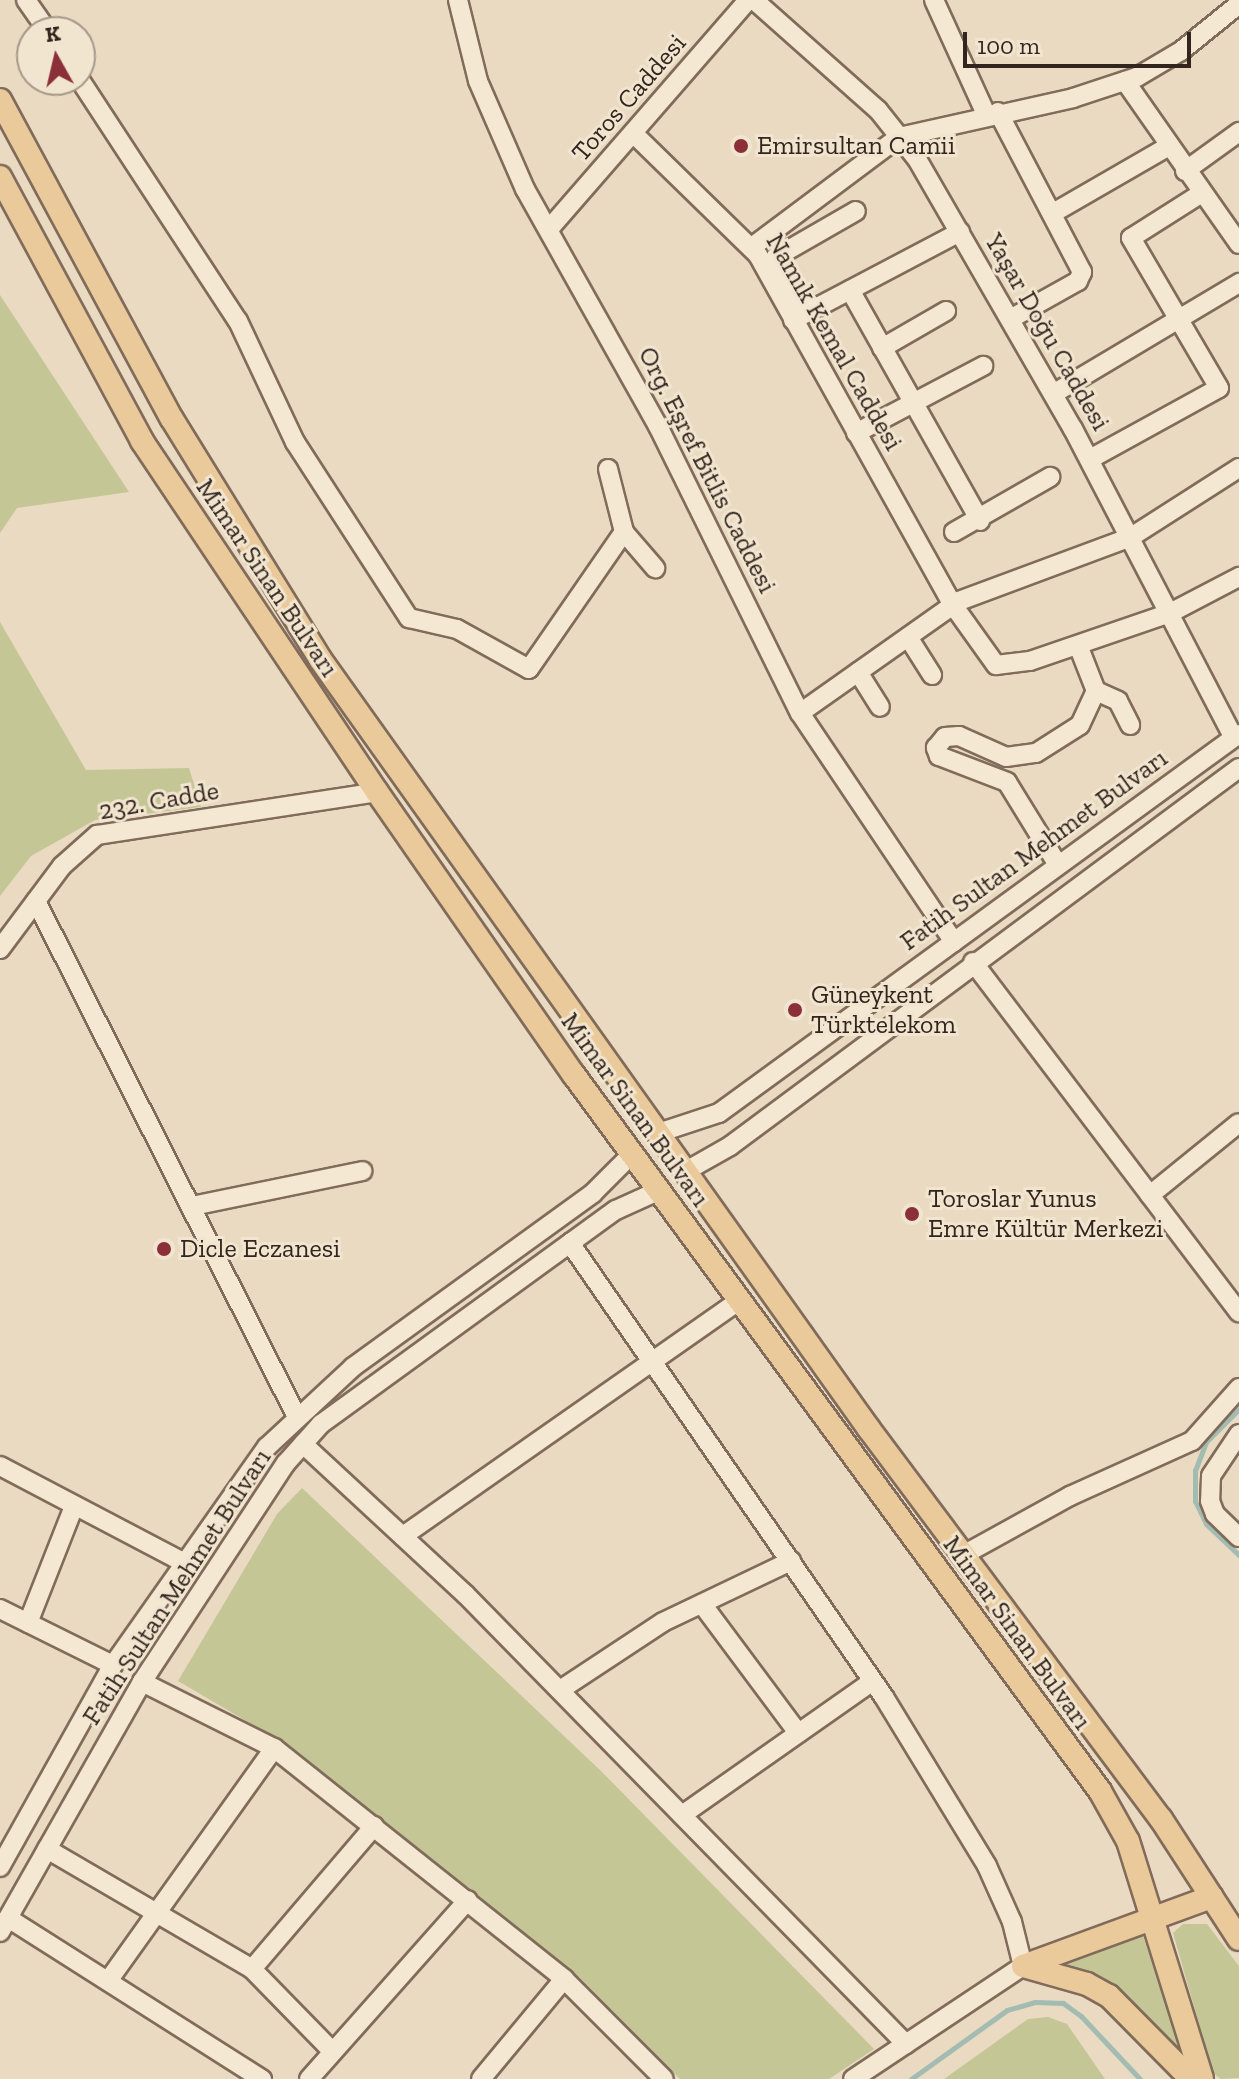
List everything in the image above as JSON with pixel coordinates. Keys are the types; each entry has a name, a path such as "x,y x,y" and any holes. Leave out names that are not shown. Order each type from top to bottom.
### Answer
{"main road":[{"name":"Mimar Sinan Bulvarı","path":"0,100 172,419 320,659 869,1429 1135,1782 1239,1939"},
{"name":"Mimar Sinan Bulvarı","path":"0,177 142,441 377,792 658,1191 1100,1791 1128,1841 1202,2079"},
{"path":"632,1154 658,1133"},
{"path":"658,1191 676,1185 686,1171"},
{"path":"1023,1966 1212,1897"},
{"path":"1023,1966 1109,1996 1191,2079"}],"street":[{"name":"Org. Eşref Bitlis Caddesi","path":"458,0 478,81 525,189 658,426 800,713 954,942"},
{"name":"Toros Caddesi","path":"549,229 748,0"},
{"name":"Yaşar Doğu Caddesi","path":"754,0 878,110 899,137 960,232 1090,459 1236,735"},
{"path":"934,0 992,113 1053,213 1082,272 1078,281 1010,319"},
{"path":"752,247 899,137 992,113 1073,98 1125,81 1181,51 1236,5"},
{"path":"1125,81 1185,171 1239,244"},
{"path":"90,96 238,321 295,442 409,618 457,629 529,669 624,532"},
{"path":"1185,171 1239,132"},
{"name":"Namık Kemal Caddesi","path":"634,134 752,247 801,316 856,433 953,605 996,665 1030,661 1078,645"},
{"path":"1053,213 1169,146"},
{"path":"1090,459 1219,388 1181,318 1131,238 1202,193"},
{"path":"806,207 818,231"},
{"path":"856,211 776,257 801,316 960,232"},
{"path":"1053,394 1239,283"},
{"path":"850,290 980,521"},
{"path":"882,348 946,311"},
{"path":"856,433 983,366"},
{"path":"800,713 953,605 1131,537 1239,468"},
{"path":"608,469 624,532 655,568"},
{"path":"954,532 980,521 1050,477"},
{"path":"1130,725 1118,701 1096,691 1078,645 1170,613 1239,577"},
{"path":"908,637 932,675"},
{"path":"858,672 880,707"},
{"path":"1058,865 1007,782 939,756 936,748 945,737 959,736 1006,757 1036,753 1080,725 1096,691"},
{"name":"Fatih Sultan Mehmet Bulvarı","path":"658,1133 719,1113 1236,735"},
{"name":"Fatih Sultan Mehmet Bulvarı","path":"686,1171 730,1146 973,962 1239,768"},
{"name":"232. Cadde","path":"0,949 62,866 97,835 377,792"},
{"path":"36,901 296,1415"},
{"path":"973,962 1239,1313"},
{"path":"1150,1195 1239,1123"},
{"name":"Fatih Sultan Mehmet Bulvarı","path":"0,1867 113,1665 267,1447 296,1415 353,1367 593,1193 632,1154"},
{"path":"192,1206 362,1171"},
{"name":"Fatih Sultan Mehmet Bulvarı","path":"4,1925 142,1682 303,1444 367,1386 616,1210 658,1191"},
{"path":"570,1243 873,1681 987,1866 1012,1922 1023,1966 853,2079"},
{"path":"403,1536 739,1301"},
{"path":"965,1554 1070,1496 1192,1441 1239,1388"},
{"path":"1239,1434 1211,1476 1210,1501 1215,1514 1239,1537"},
{"path":"303,1444 403,1536 560,1690 906,2044"},
{"path":"0,1466 187,1564"},
{"path":"28,1623 74,1506"},
{"path":"560,1690 663,1622 791,1561"},
{"path":"702,1604 798,1733"},
{"path":"0,1609 113,1665"},
{"path":"682,1815 873,1681"},
{"path":"142,1682 274,1748 564,1979 660,2078"},
{"path":"108,1981 274,1748"},
{"path":"252,1969 374,1826"},
{"path":"47,1849 252,1969 332,2051"},
{"path":"309,2079 468,1900"},
{"path":"4,1925 108,1981 262,2079"},
{"path":"481,2079 564,1979"}],"green space":[{"path":"0,295 129,492 17,508 0,533"},
{"path":"0,622 86,770 189,768 201,807 95,820 31,856 0,896"},
{"path":"302,1488 601,1771 874,2049 829,2079 680,2079 580,1978 292,1748 178,1681 277,1514"},
{"path":"1183,1924 1207,1924 1239,1966 1239,2078 1221,2079 1213,2073 1173,1933"},
{"path":"1140,1927 1183,2054 1117,1988 1052,1962"},
{"path":"1048,2017 1067,2024 1105,2079 944,2079 1028,2019"}],"waterway":[{"path":"1239,1409 1206,1442 1195,1470 1195,1501 1206,1524 1239,1555"},
{"path":"911,2079 1007,2010 1035,2002 1063,2003 1081,2016 1140,2079"}],"place":[{"name":"Emirsultan Camii","path":"741,146"},
{"name":"Güneykent Türktelekom","path":"795,1010"},
{"name":"Toroslar Yunus Emre Kültür Merkezi","path":"912,1214"},
{"name":"Dicle Eczanesi","path":"164,1249"}]}
